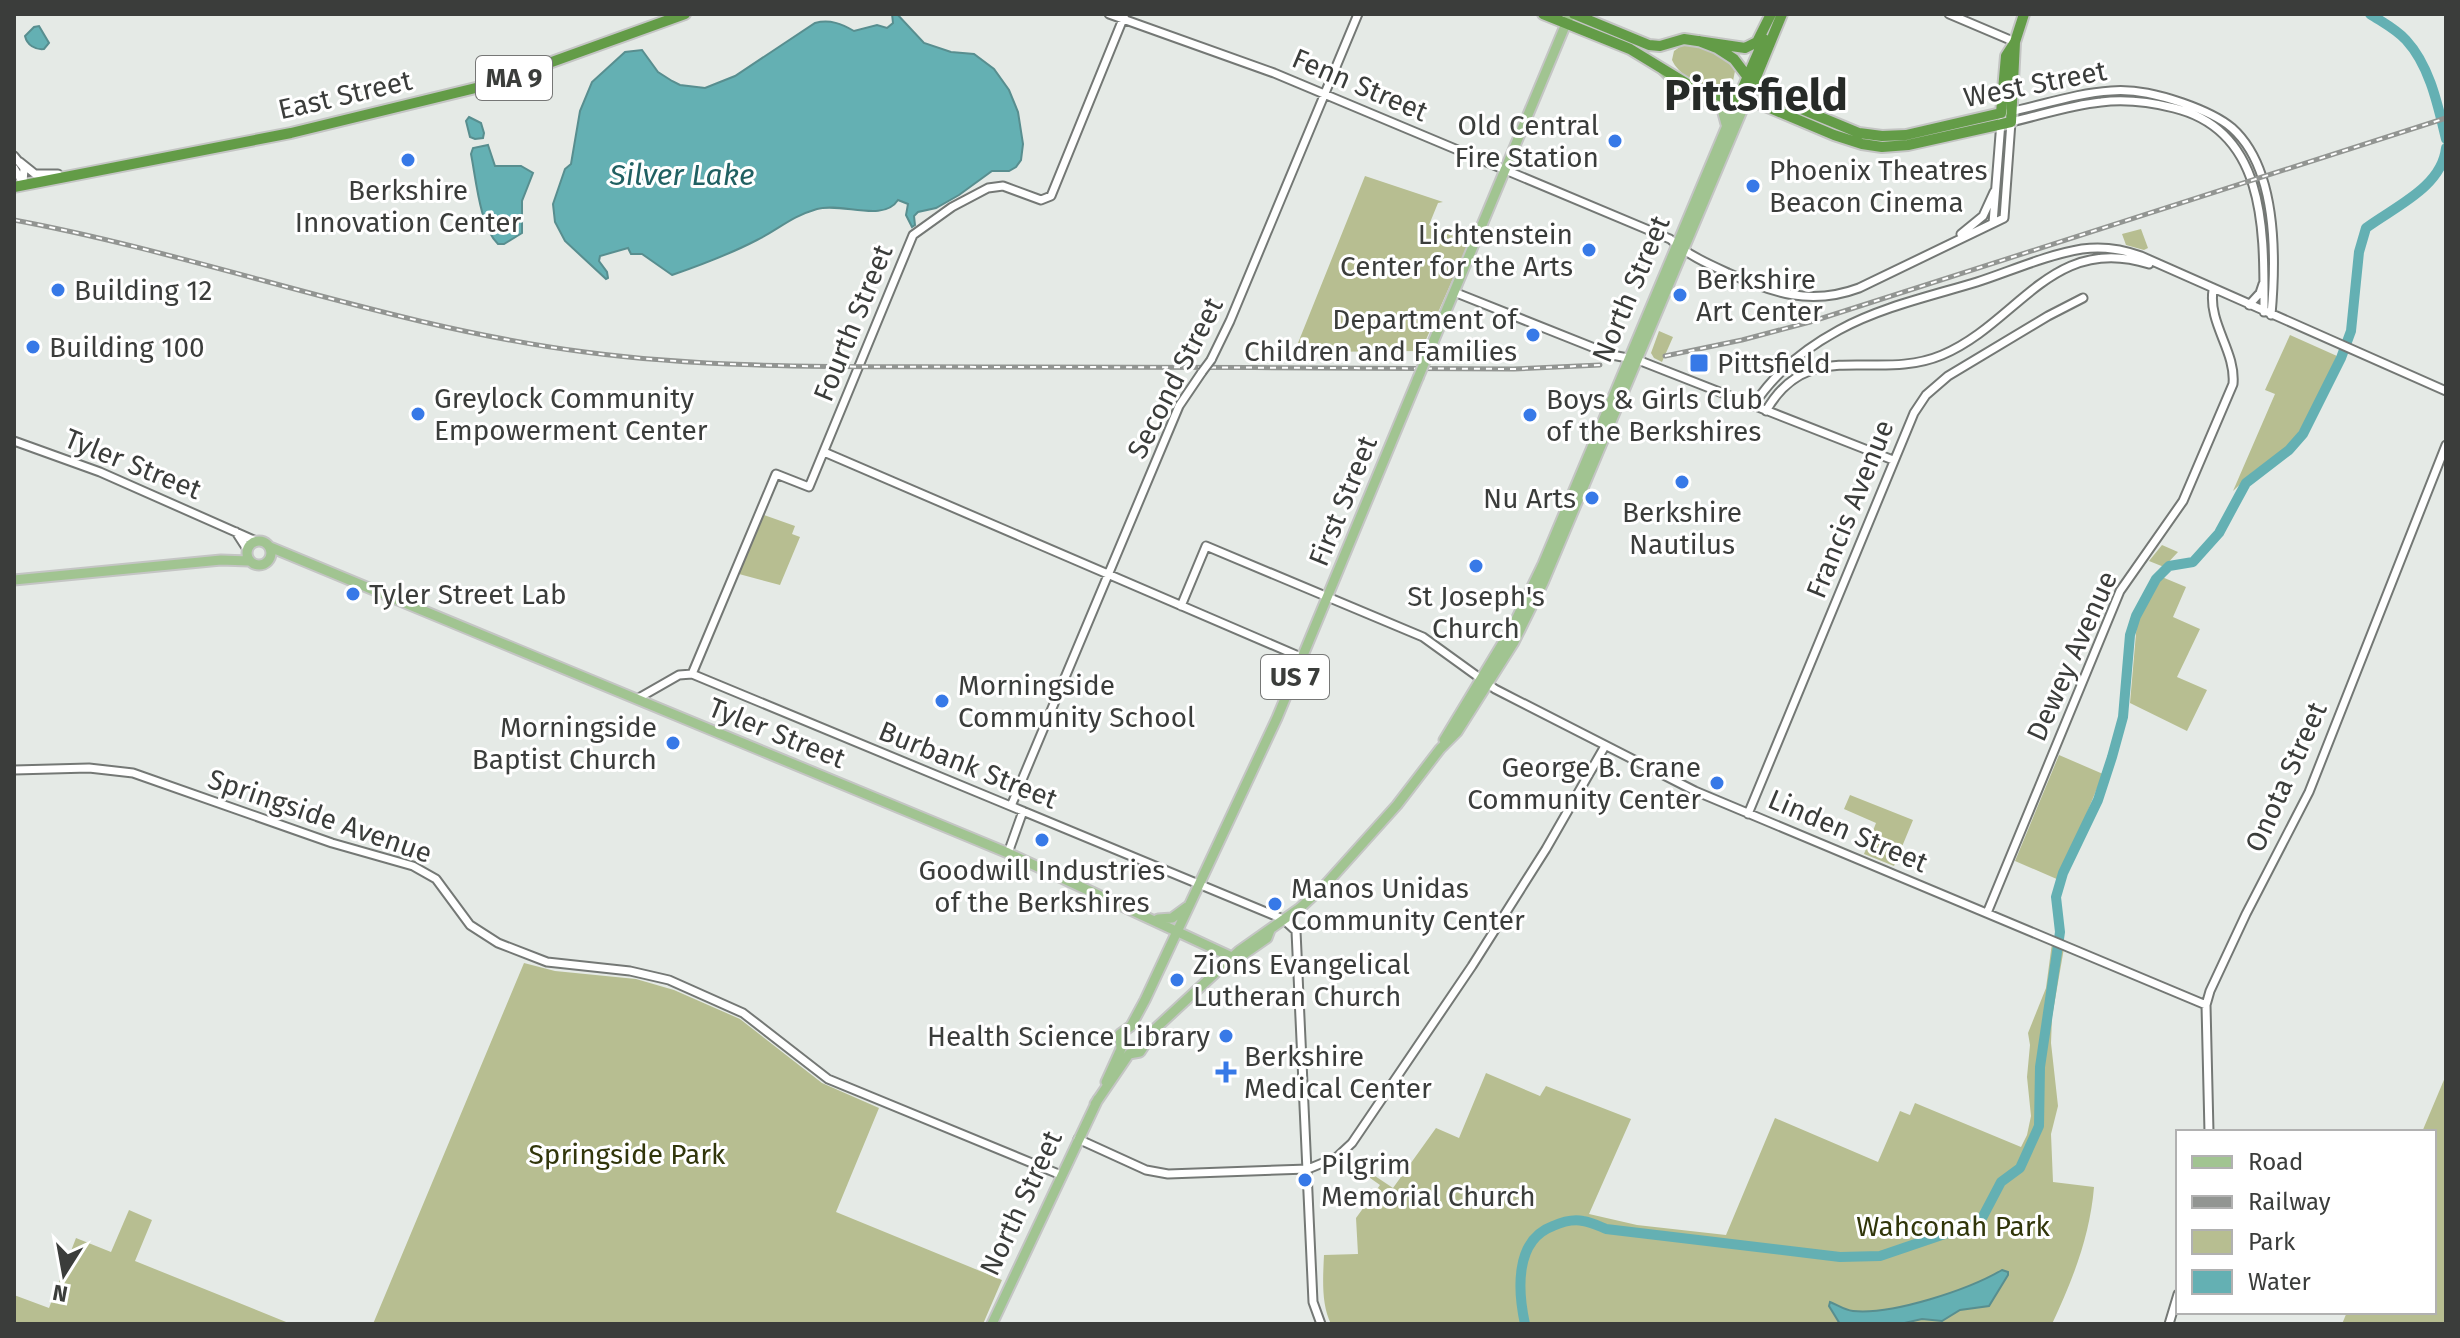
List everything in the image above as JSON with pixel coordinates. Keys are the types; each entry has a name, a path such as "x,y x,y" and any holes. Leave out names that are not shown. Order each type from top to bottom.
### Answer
{"highway":[{"name":"East Street","path":"17,184 291,133 488,85 685,14"},
{"path":"1543,14 1570,17 1660,46 1684,39 1735,48 1748,47 1759,39 1772,14"},
{"name":"North Street","path":"1740,95 1750,81 1772,14"},
{"path":"1750,81 1782,14"},
{"path":"2006,118 2015,42 2024,14"},
{"path":"1570,17 1702,91 1740,95 1741,67"},
{"path":"1699,41 1726,53 1750,81"},
{"name":"West Street","path":"1750,81 1765,94 1859,133 1882,136 1918,133 2006,118"},
{"name":"West Street","path":"1740,95 1834,135 1875,146 1908,145 2006,118"}],"main road":[{"name":"First Street","path":"1134,1028 1303,658 1570,17"},
{"path":"1661,67 1683,90 1722,109 1726,124"},
{"name":"North Street","path":"1680,248 1726,124 1740,95"},
{"name":"North Street","path":"1125,1052 1140,1052 1145,1048 1147,1039 1178,1005 1234,958 1267,938 1270,930 1333,876 1457,732 1484,682 1514,642 1543,583 1740,95"},
{"path":"14,580 221,560 248,554 256,541 263,541 270,547 270,560 261,566 248,554"},
{"name":"Tyler Street","path":"270,547 1008,853 1234,958"},
{"name":"Tyler Street","path":"270,560 300,559"},
{"path":"1146,917 1172,918 1189,905"},
{"path":"1134,1028 1147,1039"},
{"name":"North Street","path":"992,1324 1095,1104 1125,1052 1120,1034 1134,1028"}],"street":[{"name":"Fenn Street","path":"1109,14 1265,70 1657,233 1680,248 1771,292 1813,298 1835,296 1859,288 1950,243"},
{"name":"Second Street","path":"1011,806 1179,406 1211,360 1230,321 1358,14"},
{"path":"1949,14 2015,42"},
{"name":"Fourth Street","path":"692,674 776,474 809,487 911,238 952,207 988,188 1003,186 1041,200 1052,195 1124,17"},
{"name":"West Street","path":"2006,118 2094,92 2133,91 2182,103 2226,123 2240,136 2251,154 2267,200 2274,252 2268,313"},
{"name":"West Street","path":"2006,118 2118,101 2164,105 2208,120 2234,143 2253,187 2263,237 2268,313"},
{"path":"1993,223 2006,118"},
{"path":"1950,243 2004,218 2006,118"},
{"path":"16,162 38,175 92,171"},
{"name":"East Street","path":"16,162 17,184"},
{"path":"1950,243 1986,212 1997,183"},
{"path":"1753,406 1787,365 1822,340 1853,324 2063,254 2099,248 2134,253 2338,346 2446,391"},
{"path":"1766,411 1782,388 1801,374 1825,365 1895,367 1942,355 1964,343 2056,273 2086,259 2120,257 2172,271"},
{"name":"West Street","path":"2249,305 2260,293 2264,275"},
{"name":"Dewey Avenue","path":"1987,913 2120,591 2183,501 2233,384 2227,350 2212,311 2213,290"},
{"path":"1454,292 1893,460"},
{"name":"Francis Avenue","path":"1748,814 1914,413 1926,395 1943,379 2083,298"},
{"name":"Tyler Street","path":"14,441 100,472 256,541"},
{"name":"Onota Street","path":"2209,1130 2206,1005 2210,991 2309,792 2446,445"},
{"path":"824,452 1303,658"},
{"path":"235,530 248,554"},
{"name":"Linden Street","path":"1181,606 1206,546 1423,637 1484,682 1605,746 1748,814 2206,1005"},
{"path":"637,699 679,675 692,674"},
{"name":"Burbank Street","path":"692,674 1283,919"},
{"path":"1078,1139 1146,1170 1160,1173 1308,1169 1337,1157 1352,1143 1472,966 1546,849 1605,746"},
{"name":"Springside Avenue","path":"14,770 89,768 133,773 332,843 413,866 436,879 470,925 498,943 547,962 630,971 675,982 743,1013 828,1079 1061,1175"},
{"path":"1008,853 1023,811"},
{"path":"1283,919 1296,931 1313,1302 1321,1324"},
{"path":"2169,1324 2176,1301"}],"green space":[{"path":"1691,45 1727,61 1735,71 1733,81 1726,85 1708,86 1690,79 1676,67 1672,60 1674,51"},
{"path":"1365,176 1443,202 1438,203 1429,225 1470,240 1421,351 1308,352 1296,348"},
{"path":"2141,229 2148,248 2144,250 2126,245 2122,234"},
{"path":"1659,331 1673,337 1662,362 1651,353"},
{"path":"2290,335 2337,356 2306,421 2292,442 2233,491 2275,394 2265,390"},
{"path":"764,515 795,526 792,534 800,537 780,585 739,574"},
{"path":"2162,545 2178,552 2164,567 2149,561"},
{"path":"2162,577 2186,587 2173,617 2200,629 2177,677 2207,690 2187,731 2130,703 2137,622"},
{"path":"2059,755 2103,774 2059,880 2015,861"},
{"path":"1850,795 1913,820 1894,866 1864,854 1876,823 1844,809"},
{"name":"Wahconah Park","path":"2052,943 2064,948 2052,1017 2051,1043 2058,1106 2051,1134 2053,1182 2094,1187 2089,1223 2079,1257 2052,1324 1331,1324 1324,1299 1324,1255 1358,1254 1356,1218 1380,1185 1346,1161 1348,1158 1393,1188 1436,1128 1459,1138 1486,1073 1540,1096 1546,1086 1631,1119 1589,1214 1637,1225 1726,1235 1775,1118 1878,1162 1900,1111 1910,1115 1915,1103 2021,1147 2031,1116 2027,1077 2028,1033 2046,988"},
{"name":"Springside Park","path":"524,963 555,971 636,979 674,990 740,1019 822,1083 879,1108 836,1212 1002,1280 983,1324 373,1324"},
{"path":"2446,1075 2446,1324 2342,1324 2346,1314 2436,1314 2436,1130 2423,1130"},
{"path":"129,1210 152,1220 135,1261 291,1324 14,1324 14,1295 49,1308 76,1238 111,1252"}],"water":[{"name":"Silver Lake","path":"892,14 897,14 924,43 951,52 974,54 994,69 1009,90 1018,112 1023,144 1021,160 1016,167 1009,171 992,171 936,208 918,212 912,227 906,215 908,204 898,200 883,210 817,209 736,250 672,275 642,254 631,254 628,248 600,256 599,261 607,272 606,279 565,241 555,222 553,204 565,169 571,164 580,111 592,82 625,52 642,50 658,72 672,81 705,88 735,76 815,23 836,23 854,31 877,25 887,28 893,23"},
{"path":"39,26 49,43 44,49 32,46 25,36"},
{"path":"469,117 481,123 483,138 470,137 466,121"},
{"path":"488,145 495,166 521,166 533,173 522,201 522,233 504,244 498,244 487,226 471,154 473,148"},
{"path":"2002,1270 2008,1275 1989,1306 1960,1310 1942,1321 1922,1319 1900,1324 1840,1324 1829,1306 1830,1302 1850,1310 1869,1311 1908,1305 1950,1293"}],"waterway":[{"path":"2370,14 2402,36 2414,50 2432,87 2446,139"},
{"path":"1525,1324 1520,1283 1525,1255 1540,1233 1568,1221 1586,1222 1606,1229 1840,1257 1880,1256 1980,1222 2001,1182 2020,1168 2039,1126 2040,1067 2060,932 2056,897 2063,873 2098,800 2112,757 2123,717 2130,635 2136,616 2156,579 2169,566 2193,562 2219,533 2246,483 2289,450 2303,434 2351,331 2359,252 2366,228 2426,185 2443,162 2446,148"}],"railway":[{"path":"1665,356 1810,322 2446,118"},
{"path":"14,220 157,252 441,326 513,341 636,358 842,367 1514,369 1600,365"}],"place":[{"name":"Old Central Fire Station","path":"1615,141"},
{"name":"Berkshire Innovation Center","path":"408,160"},
{"name":"Phoenix Theatres Beacon Cinema","path":"1753,186"},
{"name":"Lichtenstein Center for the Arts","path":"1589,250"},
{"name":"Building 12","path":"58,290"},
{"name":"Berkshire Art Center","path":"1680,295"},
{"name":"Department of Children and Families","path":"1533,335"},
{"name":"Building 100","path":"33,347"},
{"name":"Pittsfield","path":"1699,363"},
{"name":"Greylock Community Empowerment Center","path":"418,414"},
{"name":"Boys & Girls Club of the Berkshires","path":"1530,415"},
{"name":"Berkshire Nautilus","path":"1682,482"},
{"name":"Nu Arts","path":"1592,498"},
{"name":"St Joseph's Church","path":"1476,566"},
{"name":"Tyler Street Lab","path":"353,594"},
{"name":"Morningside Community School","path":"942,701"},
{"name":"Morningside Baptist Church","path":"673,743"},
{"name":"George B. Crane Community Center","path":"1717,783"},
{"name":"Goodwill Industries of the Berkshires","path":"1042,840"},
{"name":"Manos Unidas Community Center","path":"1275,904"},
{"name":"Zions Evangelical Lutheran Church","path":"1177,980"},
{"name":"Health Science Library","path":"1226,1036"},
{"name":"Berkshire Medical Center","path":"1226,1072"},
{"name":"Pilgrim Memorial Church","path":"1305,1180"}],"district":[{"name":"Pittsfield","path":"1756,95"}]}
